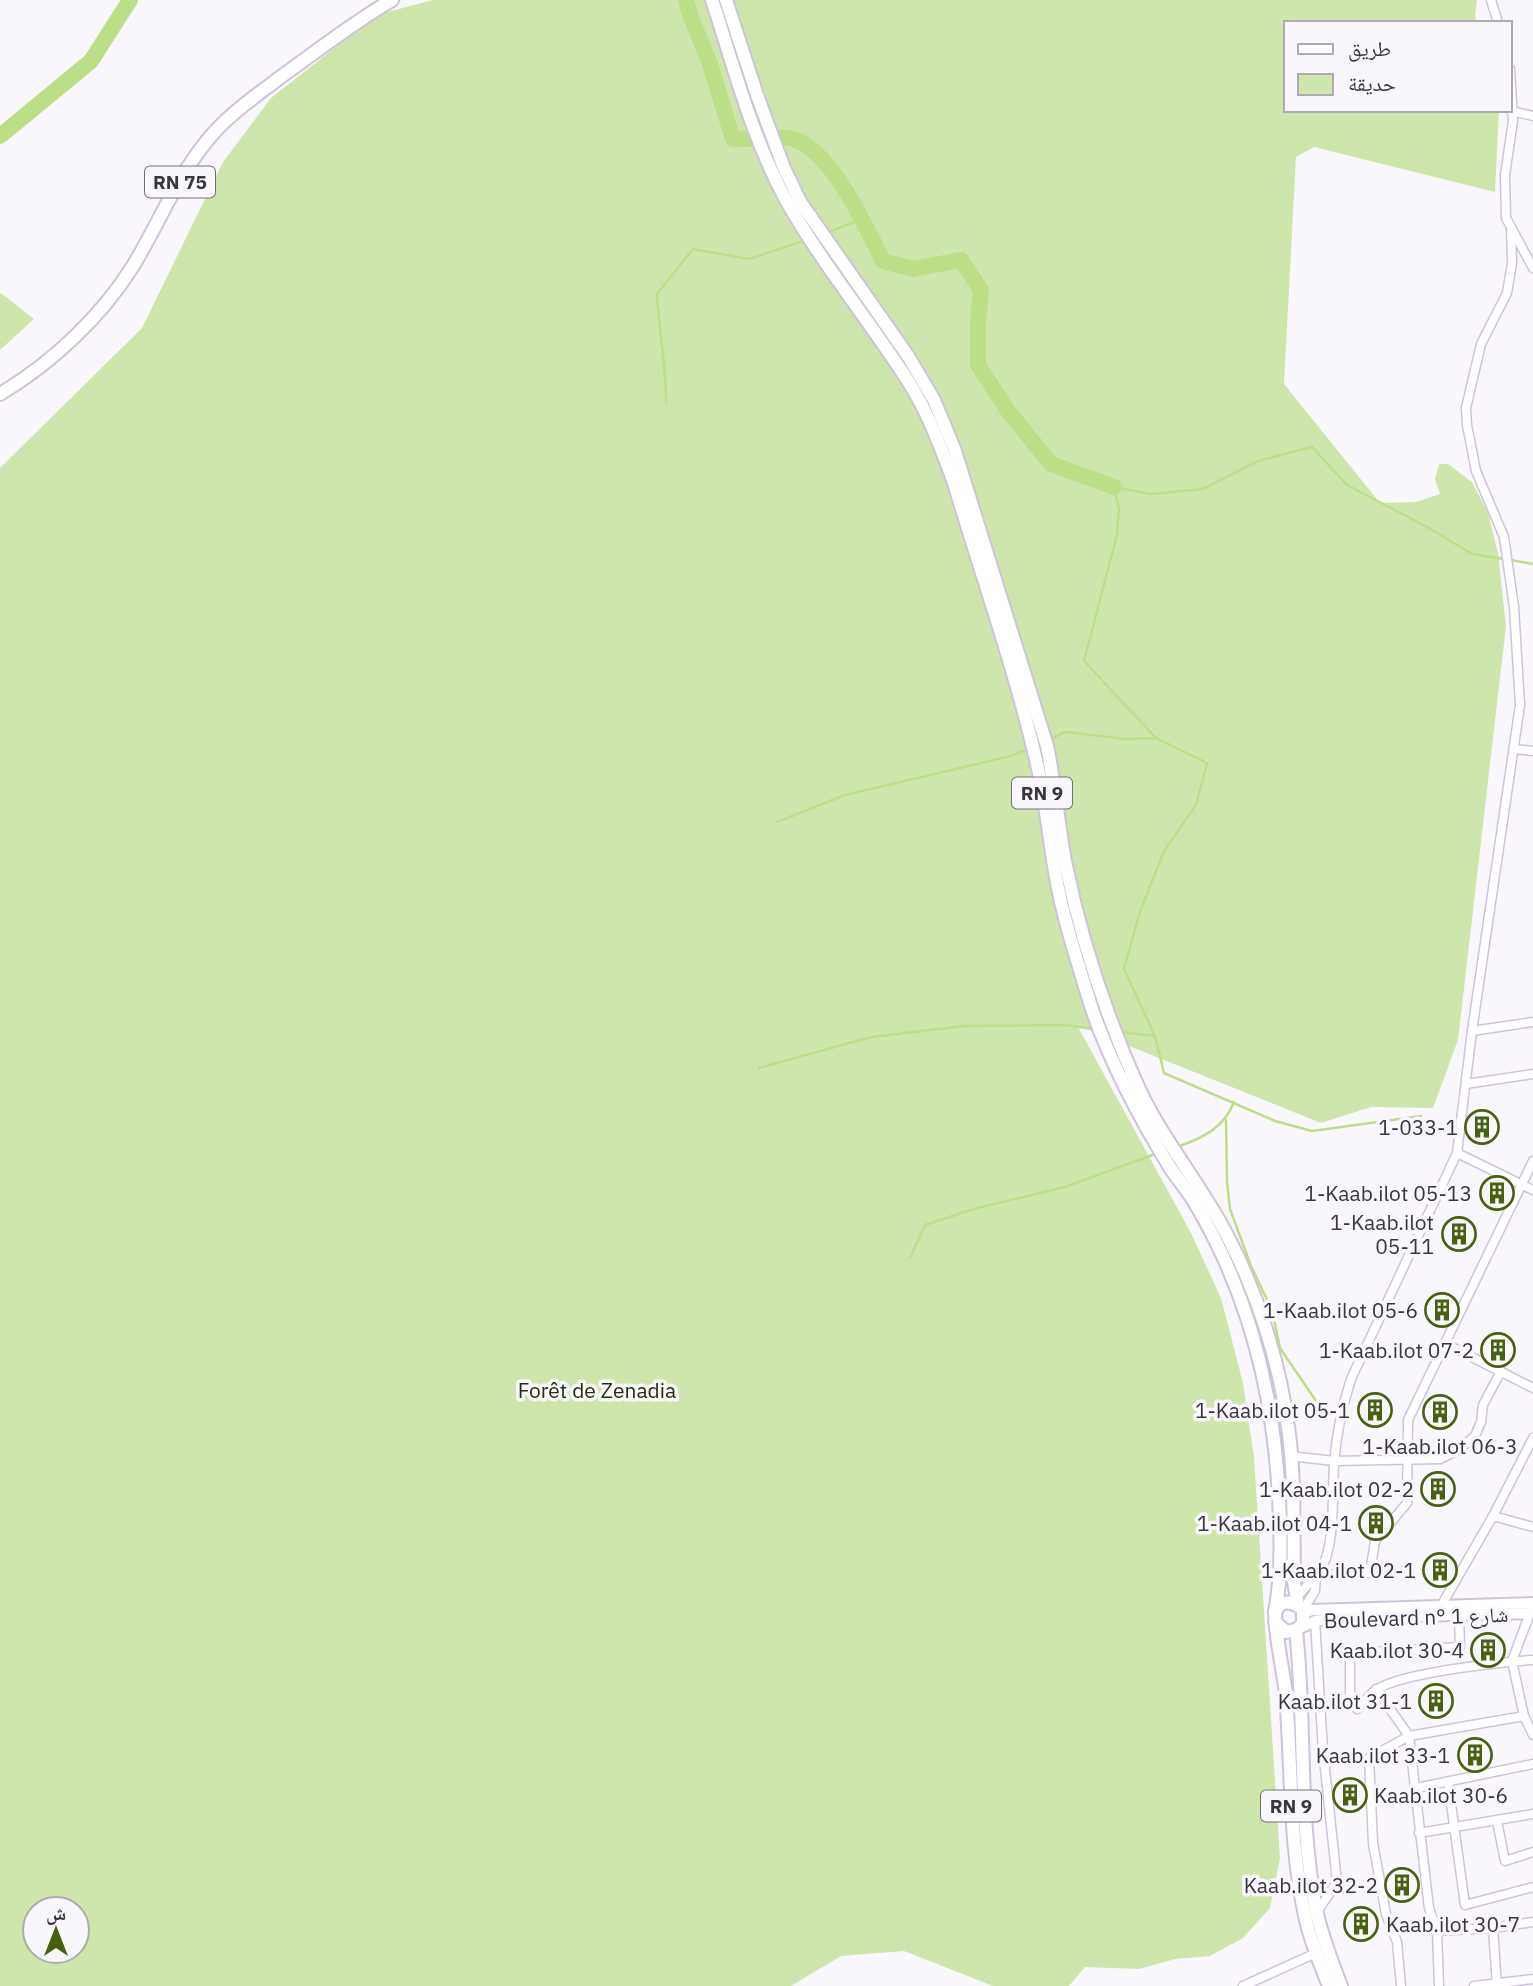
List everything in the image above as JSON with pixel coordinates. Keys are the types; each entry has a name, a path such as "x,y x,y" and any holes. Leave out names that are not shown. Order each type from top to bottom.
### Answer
{"main road":[{"name":"RN 75","path":"0,394 48,360 115,290 132,267 192,160 220,126 314,52 392,0"},
{"name":"RN 9","path":"712,0 742,94 784,196 820,256 909,382 940,447 954,483 1027,723 1070,941 1090,1003 1138,1113 1191,1198 1229,1269 1255,1338 1271,1407 1277,1452 1280,1563 1275,1617 1286,1695 1290,1798 1296,1855 1306,1921 1329,1986"},
{"name":"RN 9","path":"726,0 771,131 801,203 913,364 934,400 954,447 1047,746 1065,859 1083,934 1100,989 1135,1080 1150,1111 1213,1210 1241,1266 1263,1324 1277,1374 1289,1435 1294,1582 1299,1605"},
{"path":"1298,1629 1291,1632 1281,1630 1275,1617 1281,1605 1299,1605 1304,1619 1298,1629 1303,1798 1309,1867 1317,1913 1341,1986"},
{"name":"Boulevard n° شارع 1","path":"1299,1605 1312,1610 1441,1606 1532,1610"},
{"name":"Boulevard n° شارع 1","path":"1298,1629 1315,1620 1336,1618 1459,1616 1532,1610"}],"street":[{"path":"1491,0 1497,21"},
{"path":"1512,111 1533,116"},
{"path":"1511,112 1513,121 1505,175 1506,218 1533,268"},
{"path":"1299,1605 1325,1559 1330,1536 1334,1461 1343,1403 1351,1379 1457,1153 1472,1031 1520,705 1513,596 1504,537 1476,471 1466,408 1481,344 1507,293 1512,263 1511,228"},
{"path":"1514,749 1533,751"},
{"path":"1472,1031 1533,1022"},
{"path":"1466,1084 1533,1074"},
{"path":"1457,1153 1533,1190"},
{"path":"1316,1574 1370,1573 1375,1541 1407,1503 1408,1420 1533,1161"},
{"path":"1446,1344 1533,1388"},
{"path":"1290,1456 1334,1461 1440,1459 1458,1450 1475,1436 1481,1422 1483,1405 1501,1371"},
{"path":"1441,1606 1493,1516 1533,1438"},
{"path":"1493,1516 1533,1527"},
{"path":"1299,1605 1315,1591 1316,1574"},
{"path":"1532,1610 1512,1661 1524,1716 1533,1735"},
{"path":"1350,1693 1350,1653 1460,1647 1459,1616"},
{"path":"1315,1620 1323,1750 1337,1882 1317,1913"},
{"path":"1357,1710 1376,1689 1418,1676 1533,1660"},
{"path":"1376,1689 1409,1736 1429,1908 1437,1931 1439,1986"},
{"path":"1401,1986 1397,1942 1386,1914 1373,1843 1369,1758 1409,1736 1524,1716"},
{"path":"1416,1788 1533,1764"},
{"path":"1448,1782 1465,1905 1533,1887"},
{"path":"1419,1833 1533,1814"},
{"path":"1497,1821 1505,1861 1533,1852"},
{"path":"1437,1931 1493,1928 1533,1922"},
{"path":"1493,1928 1497,1985"},
{"path":"1243,1986 1316,1953"},
{"path":"1474,1986 1533,1979"}],"green space":[{"name":"Forêt de Zenadia","path":"433,0 1477,0 1476,21 1284,21 1284,112 1499,112 1495,192 1314,147 1296,157 1284,384 1380,503 1416,502 1440,494 1435,479 1439,464 1448,464 1472,482 1488,513 1498,553 1506,626 1458,1040 1433,1108 1371,1107 1321,1123 1077,1025 1191,1233 1221,1298 1243,1383 1254,1457 1280,1858 1270,1908 1243,1938 1210,1956 1175,1959 1139,1969 1085,1967 1069,1986 993,1986 904,1951 841,1956 791,1986 0,1986 0,468 142,328 223,162 271,98 376,15"},
{"path":"0,294 34,319 0,350"}],"waterway":[{"path":"0,136 91,61 130,0"},
{"path":"686,0 709,61 733,139 787,138 807,146 821,158 846,192 883,261 913,269 961,260 981,290 978,365 1008,411 1051,464 1114,487"},
{"path":"826,233 862,219"},
{"path":"666,402 657,294 693,249 749,259 806,240"},
{"path":"1421,1116 1312,1131 1275,1121 1164,1073 1155,1036 1124,969 1140,912 1164,851 1196,805 1207,763 1156,738 1084,661 1117,535 1119,509 1114,487 1151,494 1203,489 1258,461 1312,447 1347,485 1472,554 1504,559"},
{"path":"1511,560 1533,564"},
{"path":"1050,739 1065,732 1126,739 1156,738"},
{"path":"777,822 845,795 1011,756 1028,749"},
{"path":"759,1068 871,1037 964,1026 1066,1025 1093,1029"},
{"path":"1121,1032 1155,1036"},
{"path":"1177,1147 1212,1131 1225,1119 1234,1102"},
{"path":"1226,1120 1230,1209 1251,1266 1272,1310 1280,1348 1316,1401"},
{"path":"910,1258 925,1225 977,1208 1065,1187 1158,1153"}],"place":[{"name":"1-033-1","path":"1482,1127"},
{"name":"1-Kaab.ilot 05-13","path":"1497,1193"},
{"name":"1-Kaab.ilot 05-11","path":"1459,1234"},
{"name":"1-Kaab.ilot 05-6","path":"1442,1310"},
{"name":"1-Kaab.ilot 07-2","path":"1498,1350"},
{"name":"1-Kaab.ilot 05-1","path":"1375,1410"},
{"name":"1-Kaab.ilot 06-3","path":"1440,1412"},
{"name":"1-Kaab.ilot 02-2","path":"1438,1489"},
{"name":"1-Kaab.ilot 04-1","path":"1376,1523"},
{"name":"1-Kaab.ilot 02-1","path":"1440,1570"},
{"name":"Kaab.ilot 30-4","path":"1488,1650"},
{"name":"Kaab.ilot 31-1","path":"1436,1701"},
{"name":"Kaab.ilot 33-1","path":"1475,1755"},
{"name":"Kaab.ilot 30-6","path":"1350,1795"},
{"name":"Kaab.ilot 32-2","path":"1402,1885"},
{"name":"Kaab.ilot 30-7","path":"1361,1924"}]}
